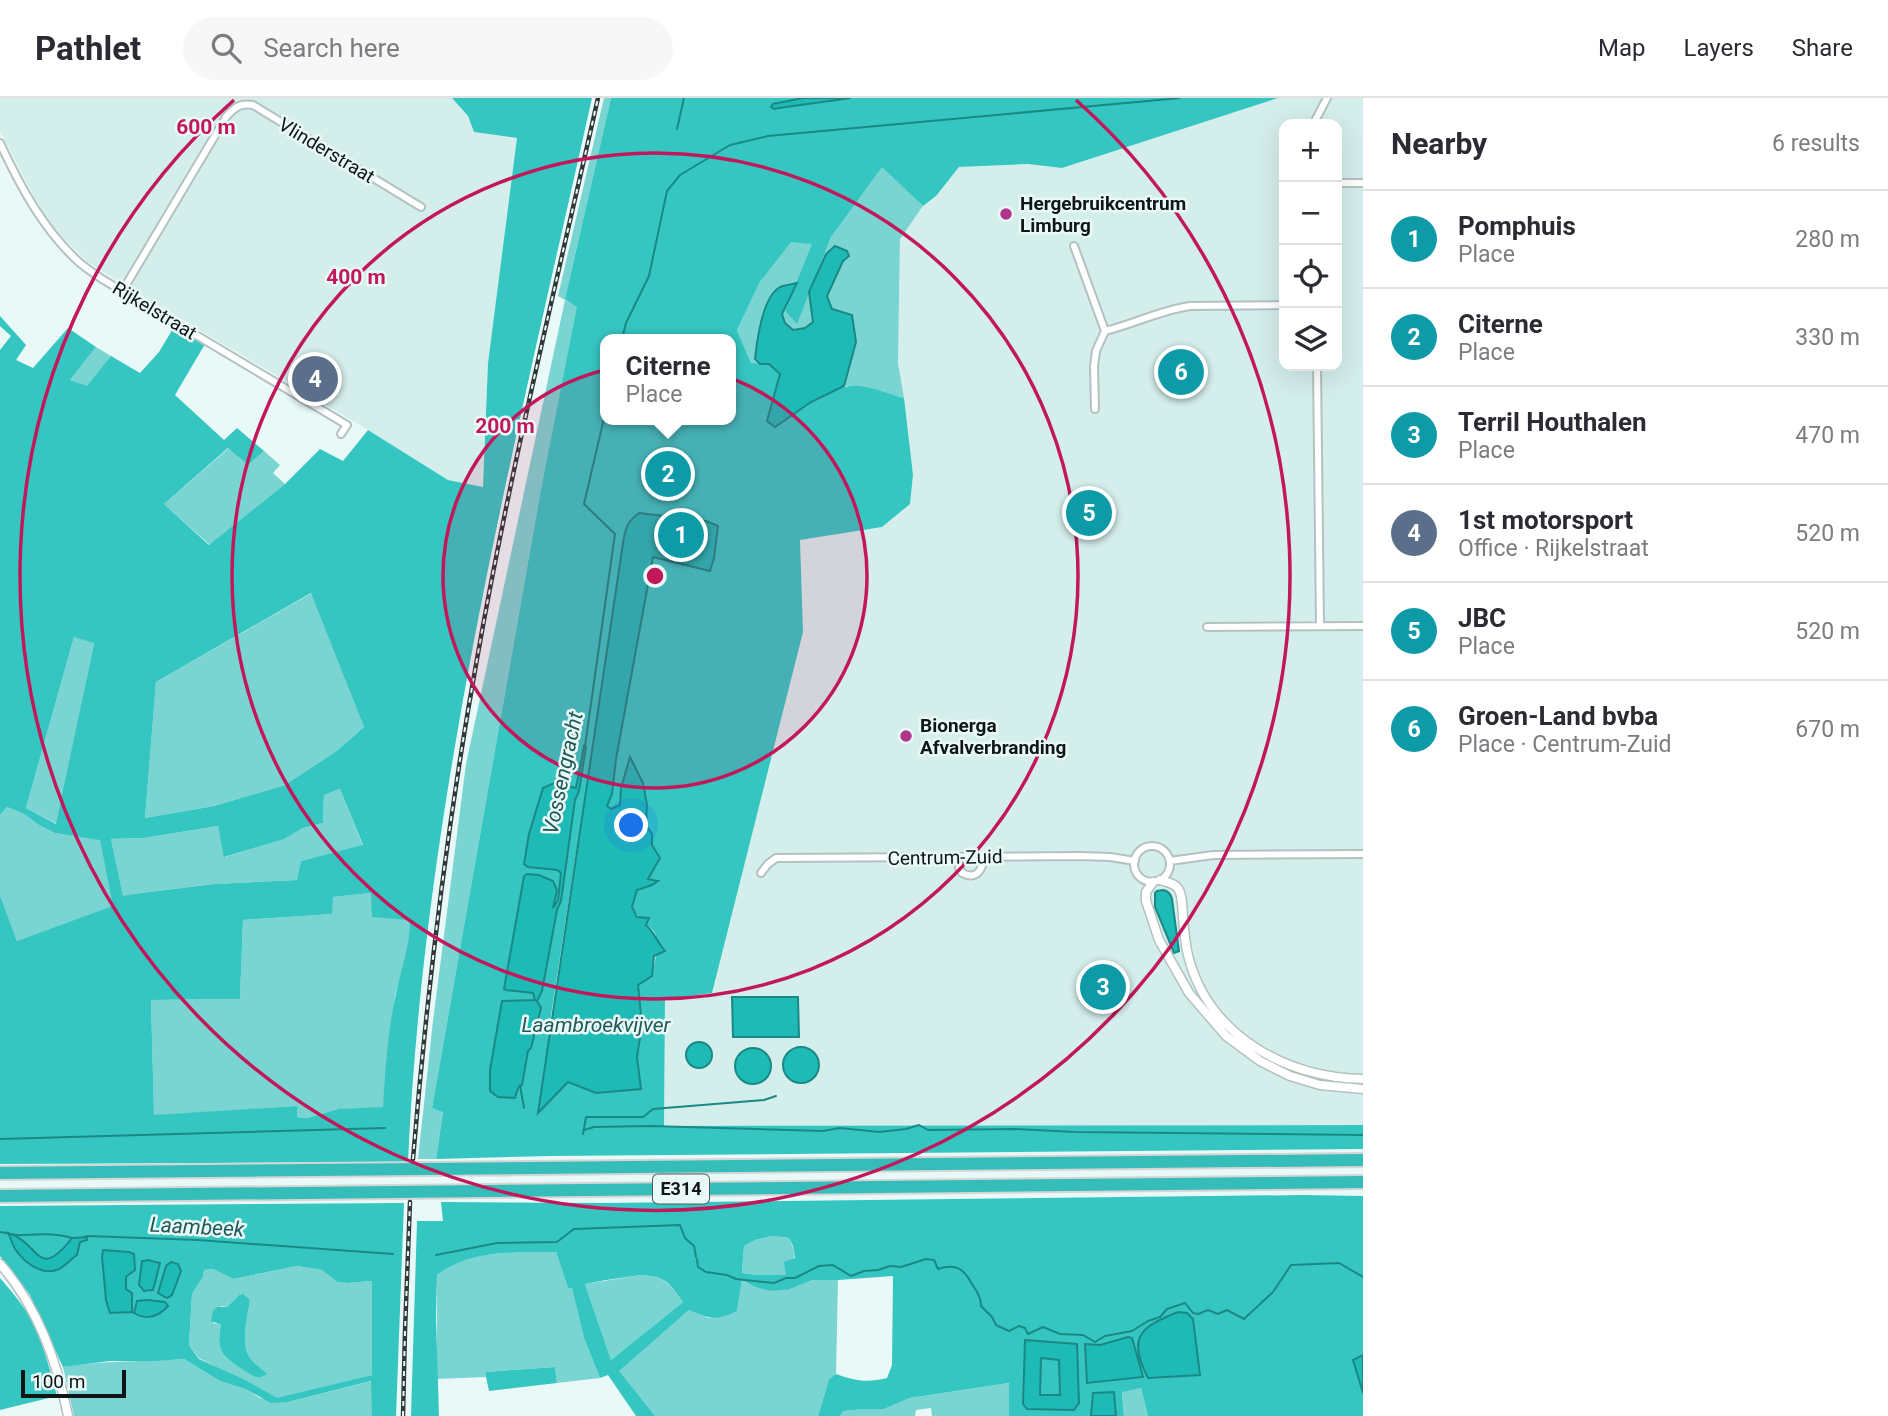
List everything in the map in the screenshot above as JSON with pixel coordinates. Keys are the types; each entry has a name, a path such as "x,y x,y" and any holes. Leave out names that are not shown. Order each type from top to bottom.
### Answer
{"highway":[{"name":"E314","path":"0,1173 1363,1160"},
{"name":"E314","path":"0,1196 1363,1182"}],"street":[{"path":"1316,119 1327,98"},
{"name":"Vlinderstraat","path":"123,290 226,117 236,106 253,105 421,207"},
{"name":"Rijkelstraat","path":"0,143 41,219 80,264 347,425 341,434"},
{"path":"1342,183 1363,183"},
{"path":"1074,246 1105,331 1096,351 1094,366 1095,409"},
{"path":"1105,331 1176,308 1279,305"},
{"path":"1317,371 1320,626"},
{"path":"1207,627 1363,626"},
{"path":"1363,1079 1329,1077 1293,1067 1258,1049 1230,1027 1209,1002 1192,970 1178,889 1170,883 1157,881 1146,881 1139,876 1135,861 1142,850 1152,846 1161,849 1170,861 1169,871 1157,881 1146,892 1146,901 1159,940 1189,993 1226,1036 1260,1061 1290,1076 1320,1085 1363,1089"},
{"path":"1170,861 1213,855 1363,854"},
{"name":"Centrum-Zuid","path":"761,873 776,858 1080,856 1135,861"},
{"path":"959,857 962,873 972,876 981,870 984,857"},
{"path":"0,1264 14,1280 33,1311 60,1378 68,1416"}],"shaded area":[{"path":"0,98 452,98 468,116 474,132 517,138 488,363 483,487 448,480 88,262 58,233 29,187 0,131"},
{"path":"452,98 592,98 504,494 453,759 417,1027 408,1162 0,1164 0,895 17,941 113,906 100,840 55,833 7,807 0,815 0,350 11,336 0,326 0,316 26,345 16,360 33,368 68,328 96,347 70,380 87,386 111,356 140,373 159,352 174,327 205,344 175,395 224,440 237,428 264,451 248,465 228,448 164,504 209,545 285,484 320,449 343,461 368,430 448,480 483,487 488,363 517,138 474,132 468,116","holes":["311,593 364,727 338,750 285,785 214,806 145,818 156,682","74,637 94,643 56,824 26,808","340,789 363,845 301,861 297,880 214,884 123,896 111,839 144,838 218,826 224,857 284,839 303,828 323,823 324,795","371,893 372,917 410,920 407,948 391,1021 383,1107 338,1109 307,1118 297,1117 297,1106 154,1115 151,1000 240,999 243,920 332,914 333,897"]},
{"path":"604,98 611,98 565,299 578,307 540,494 432,1108 443,1111 436,1159 418,1159 466,764 565,300 558,296"},
{"path":"611,98 1278,98 1062,168 1028,164 959,167 936,196 923,206 882,167 831,237 797,324 785,311 812,244 791,242 760,282 737,330 751,363 769,364 780,374 775,427 815,399 849,386 865,387 904,398 913,475 910,504 882,527 800,540 803,632 712,993 665,999 664,1126 1363,1125 1363,1149 436,1159 443,1112 432,1108 540,494 577,307 565,299","holes":["660,516 706,521 717,527 714,558 653,556 612,794 606,806 610,809 620,805 621,788 630,758 647,805 646,825 652,834 647,879 657,880 652,885 637,890 632,906 654,932 656,953 652,976 638,985 642,1025 637,1057 641,1089 596,1093 568,1082 551,1016 626,527 632,518"]},
{"path":"1278,98 1363,98 1363,1125 664,1127 665,998 712,993 803,632 800,540 882,527 910,504 913,475 898,363 900,239 923,206 936,196 959,167 1028,164 1062,168"},
{"path":"882,166 923,206 900,239 898,363 904,398 861,387 844,386 856,342 832,309 827,296 843,261 849,256 821,265 816,275 831,237"},
{"path":"791,241 813,244 797,283 780,287 755,359 760,364 751,363 737,330 760,282"},
{"path":"809,292 813,322 805,328 793,330 785,323 782,314 787,300 792,293 785,311 797,323"},
{"path":"96,347 111,356 88,387 70,380"},
{"path":"229,448 248,465 264,451 280,465 273,473 285,484 210,545 164,504"},
{"path":"312,593 364,727 338,750 285,785 214,806 145,818 156,682"},
{"path":"74,637 94,642 57,824 26,808"},
{"path":"340,789 363,846 301,861 298,880 214,884 123,897 111,839 144,838 218,826 225,857 323,823 324,795"},
{"path":"7,807 55,833 100,839 114,907 17,941 0,895 0,815"},
{"path":"371,893 410,919 405,960 395,996 383,1108 338,1109 307,1118 297,1117 296,1106 154,1116 151,1000 240,999 243,920 332,914 332,897"},
{"path":"1363,1196 1363,1355 1353,1360 1363,1393 1363,1416 1148,1416 1141,1388 1122,1392 1124,1416 1116,1416 1114,1393 1091,1409 1091,1416 1009,1416 1009,1383 910,1398 884,1409 843,1411 840,1416 818,1416 829,1379 836,1374 861,1380 887,1378 892,1365 893,1276 813,1280 790,1289 770,1291 742,1280 737,1311 713,1318 689,1310 619,1371 655,1416 636,1416 608,1375 600,1378 584,1338 572,1288 568,1288 556,1252 494,1254 464,1261 437,1275 439,1416 411,1416 417,1221 443,1221 441,1202","holes":["772,1236 789,1238 795,1258 784,1262 786,1275 742,1273 744,1246","641,1275 656,1277 670,1285 683,1302 611,1360 585,1284","1178,1312 1201,1372 1170,1315","1128,1337 1087,1383 1086,1345 1100,1345","1026,1340 1077,1344 1079,1404 1073,1410 1023,1403"]},
{"path":"404,1203 396,1416 372,1416 371,1381 288,1402 271,1403 245,1389 220,1381 184,1359 110,1361 63,1367 30,1295 0,1256 0,1206","holes":["9,1234 19,1238 45,1259 52,1258 72,1238 80,1242 38,1270 15,1248","102,1257 131,1275 126,1277 126,1289 110,1313 106,1300","142,1261 157,1261 149,1292 140,1288","297,1266 322,1270 337,1282 372,1281 372,1375 277,1398 199,1359 189,1345 192,1294 203,1277 204,1270 213,1269 234,1279"]},
{"path":"772,1236 789,1238 792,1244 794,1257 787,1275 742,1273 744,1246"},
{"path":"556,1252 568,1288 572,1287 584,1338 600,1378 557,1383 555,1367 485,1372 486,1377 437,1379 437,1275 465,1261 494,1254"},
{"path":"297,1266 322,1270 337,1282 372,1281 372,1375 277,1399 199,1358 189,1345 192,1294 203,1277 204,1270 213,1269 235,1279","holes":["239,1295 250,1300 245,1340 247,1352 266,1374 219,1338 221,1325 213,1323 221,1306 227,1307"]},
{"path":"641,1275 656,1277 666,1282 683,1302 611,1360 585,1284"},
{"path":"0,1278 32,1321 45,1353 57,1396 0,1410"},
{"path":"742,1280 753,1286 790,1289 813,1280 838,1280 836,1374 829,1379 818,1416 655,1416 618,1371 689,1310 709,1318 737,1311"},
{"path":"243,1294 250,1300 245,1340 247,1352 267,1374 261,1377 248,1373 225,1356 221,1350 219,1336 221,1325 211,1321 213,1311 217,1307 227,1307"},
{"path":"1041,1358 1059,1360 1061,1395 1040,1395"},
{"path":"184,1359 220,1381 245,1389 260,1398 288,1402 372,1381 372,1416 74,1416 63,1367"},
{"path":"555,1367 557,1383 489,1391 485,1372"},
{"path":"1010,1383 1009,1416 932,1416 931,1408 916,1410 915,1416 840,1416 843,1411 884,1409 910,1398"},
{"path":"1141,1388 1148,1416 1124,1416 1122,1391"}],"water":[{"path":"803,98 851,98 774,109 771,107 773,104"},
{"path":"835,246 847,251 849,256 843,261 827,296 832,309 852,315 856,342 844,386 811,402 775,427 767,421 780,374 769,364 760,364 755,359 765,309 774,292 780,287 797,283 782,314 785,323 793,330 805,328 813,322 809,292 826,254"},
{"name":"Laambroekvijver","path":"639,513 706,521 718,526 710,571 653,557 612,794 607,806 611,809 620,805 621,788 630,757 643,783 647,805 646,825 652,834 652,845 660,858 648,879 658,881 637,890 632,907 637,917 649,918 646,925 665,951 654,956 652,976 638,985 642,1025 637,1057 641,1089 596,1093 568,1082 538,1113 624,538 629,523"},
{"path":"584,746 586,747 575,800 561,901 542,991 537,1001 541,1008 528,1051 522,1085 515,1098 498,1097 490,1091 490,1070 502,1001 535,1000 533,993 504,989 524,876 539,875 553,881 557,890 553,908 558,900 561,873 524,864 529,834 543,788 554,783 576,788"},
{"path":"1163,890 1169,893 1172,899 1179,951 1174,953 1155,907 1155,893"},
{"path":"732,997 798,997 799,1037 733,1037"},
{"path":"699,1042 708,1046 712,1055 708,1064 699,1068 690,1064 686,1055 690,1046"},
{"path":"801,1047 814,1052 819,1065 814,1078 801,1083 788,1078 783,1065 788,1052"},
{"path":"753,1048 766,1053 771,1066 766,1079 753,1084 740,1079 735,1066 740,1053"},
{"path":"8,1233 19,1238 45,1259 61,1251 72,1238 87,1237 87,1240 80,1242 77,1255 64,1266 46,1271 23,1259"},
{"path":"103,1250 134,1254 135,1270 126,1277 126,1289 132,1293 132,1312 110,1313 106,1300"},
{"path":"142,1261 160,1263 153,1290 144,1291 139,1285"},
{"path":"171,1262 178,1264 181,1271 172,1295 167,1298 158,1293 166,1266"},
{"path":"137,1301 165,1302 168,1306 152,1316 144,1317 134,1313"},
{"path":"1178,1312 1187,1313 1193,1319 1200,1375 1148,1378 1138,1352 1141,1335 1154,1323"},
{"path":"1132,1338 1143,1377 1087,1383 1085,1344 1100,1345"},
{"path":"1025,1340 1077,1344 1079,1403 1074,1410 1027,1409 1023,1404","holes":["1041,1358 1059,1360 1060,1395 1040,1395"]},
{"path":"1363,1355 1363,1393 1353,1360"},
{"path":"1114,1392 1116,1416 1091,1416 1093,1393"}],"waterway":[{"name":"Vossengracht","path":"677,129 684,98"},
{"path":"623,334 649,276 667,191 680,175 730,145 768,136 1180,98"},
{"name":"Vossengracht","path":"585,746 615,534 584,504 602,425"},
{"name":"Vossengracht","path":"520,1085 524,1108"},
{"path":"583,1134 586,1117 643,1117 653,1109 764,1100 776,1096"},
{"path":"584,1130 594,1127 650,1126 823,1131 840,1128 879,1132 919,1125 928,1130 1363,1135"},
{"path":"0,1139 385,1128"},
{"name":"Laambeek","path":"436,1255 497,1243 557,1242 574,1229 680,1225 685,1238 694,1246 696,1257"},
{"name":"Laambeek","path":"0,1232 72,1238"},
{"name":"Laambeek","path":"84,1237 198,1240 393,1254"},
{"name":"Laambeek","path":"697,1259 698,1267 706,1272 736,1279 774,1283 795,1278 819,1266 833,1265 851,1276 890,1266 901,1267 926,1259 934,1260 938,1269 955,1267 966,1274 981,1306 996,1325 1009,1331 1019,1326 1025,1328 1028,1334 1043,1327 1060,1334 1083,1335 1095,1342 1105,1336 1132,1331 1160,1317 1167,1309 1185,1303 1193,1313 1208,1310 1218,1314 1227,1310 1244,1319 1273,1292 1291,1265 1339,1263 1363,1277"}],"railway":[{"path":"413,1159 439,908 477,659 519,448 598,98"},
{"path":"403,1416 410,1202"}],"place":[{"name":"Hergebruikcentrum Limburg","path":"1006,214"},
{"name":"Groen-Land bvba","path":"1181,372"},
{"name":"1st motorsport","path":"315,379"},
{"name":"Citerne","path":"668,474"},
{"name":"JBC","path":"1089,513"},
{"name":"Pomphuis","path":"681,535"},
{"name":"Bionerga Afvalverbranding","path":"906,736"},
{"name":"Terril Houthalen","path":"1103,987"}]}
